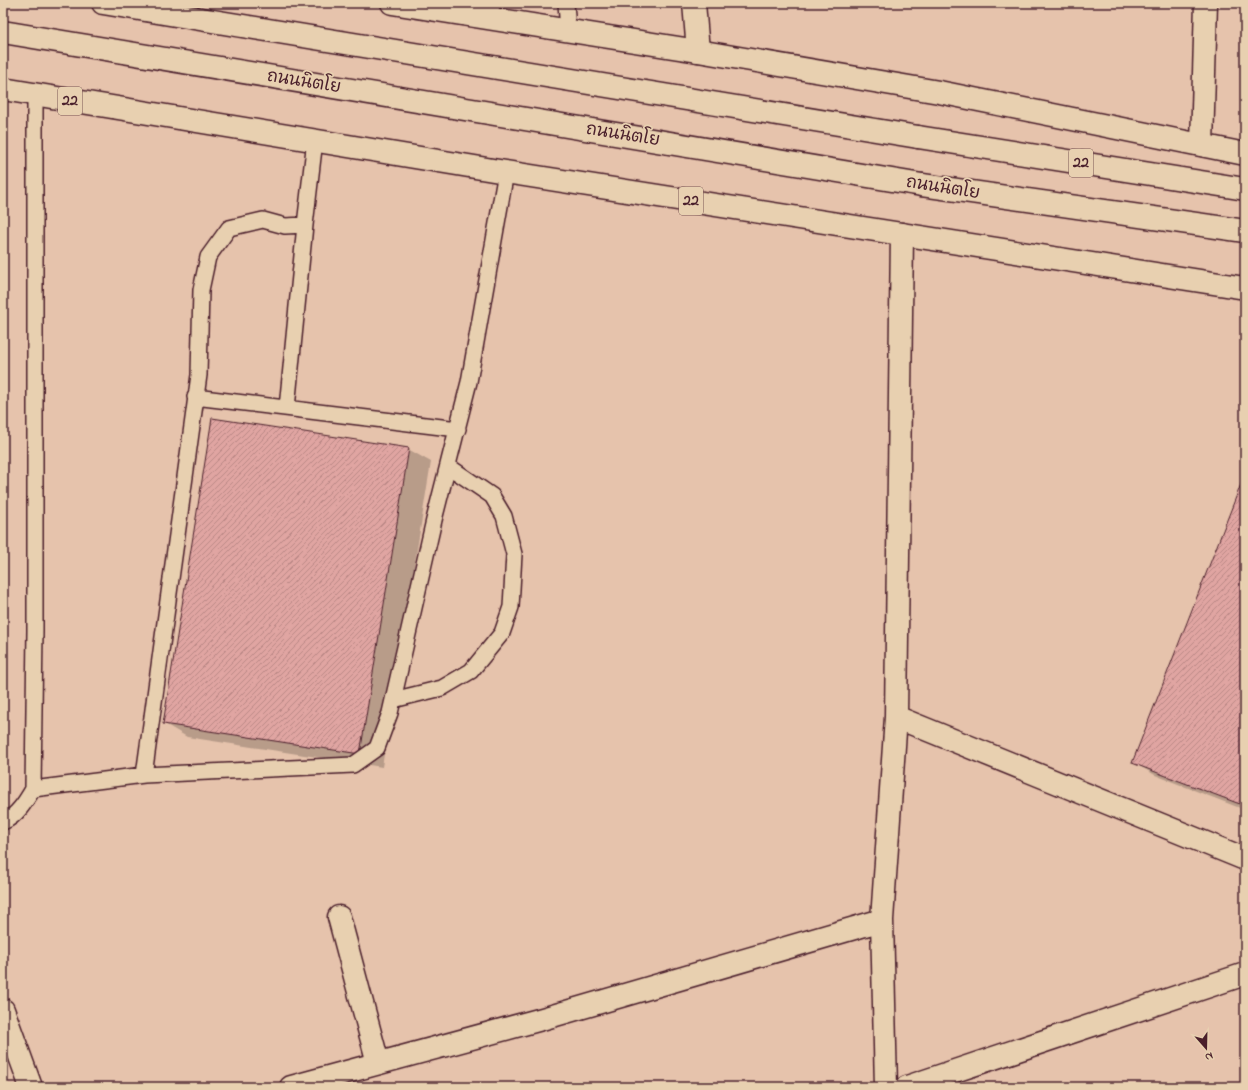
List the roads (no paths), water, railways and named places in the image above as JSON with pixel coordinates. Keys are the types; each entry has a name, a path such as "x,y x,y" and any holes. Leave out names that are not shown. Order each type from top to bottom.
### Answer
{"main road":[{"name":"22","path":"104,3 918,138 1245,189"},
{"name":"22","path":"392,3 491,10 568,31 698,50 939,92 1245,154"},
{"path":"694,3 698,50"},
{"path":"1202,145 1206,3"},
{"name":"ถนนนิตโย","path":"3,32 922,185 1245,231"},
{"name":"22","path":"3,89 506,172 1245,288"},
{"path":"886,1087 882,920 896,717 902,234"},
{"path":"896,717 1245,859"},
{"path":"339,917 378,1063"},
{"path":"291,1087 542,1019 882,920"},
{"path":"907,1087 1245,974"},
{"path":"3,1010 31,1087"}],"lane":[{"path":"566,3 568,31"},
{"path":"3,822 23,806 33,789 35,600 35,95"},
{"path":"287,408 315,140"},
{"path":"33,789 144,774 352,765 377,748 393,700 469,382 506,172"},
{"path":"144,774 198,375 201,290 208,257 228,228 263,220 285,226 305,225"},
{"path":"195,397 458,429"},
{"path":"393,700 442,688 471,671 502,633 511,607 514,554 504,516 492,496 448,466"}]}
